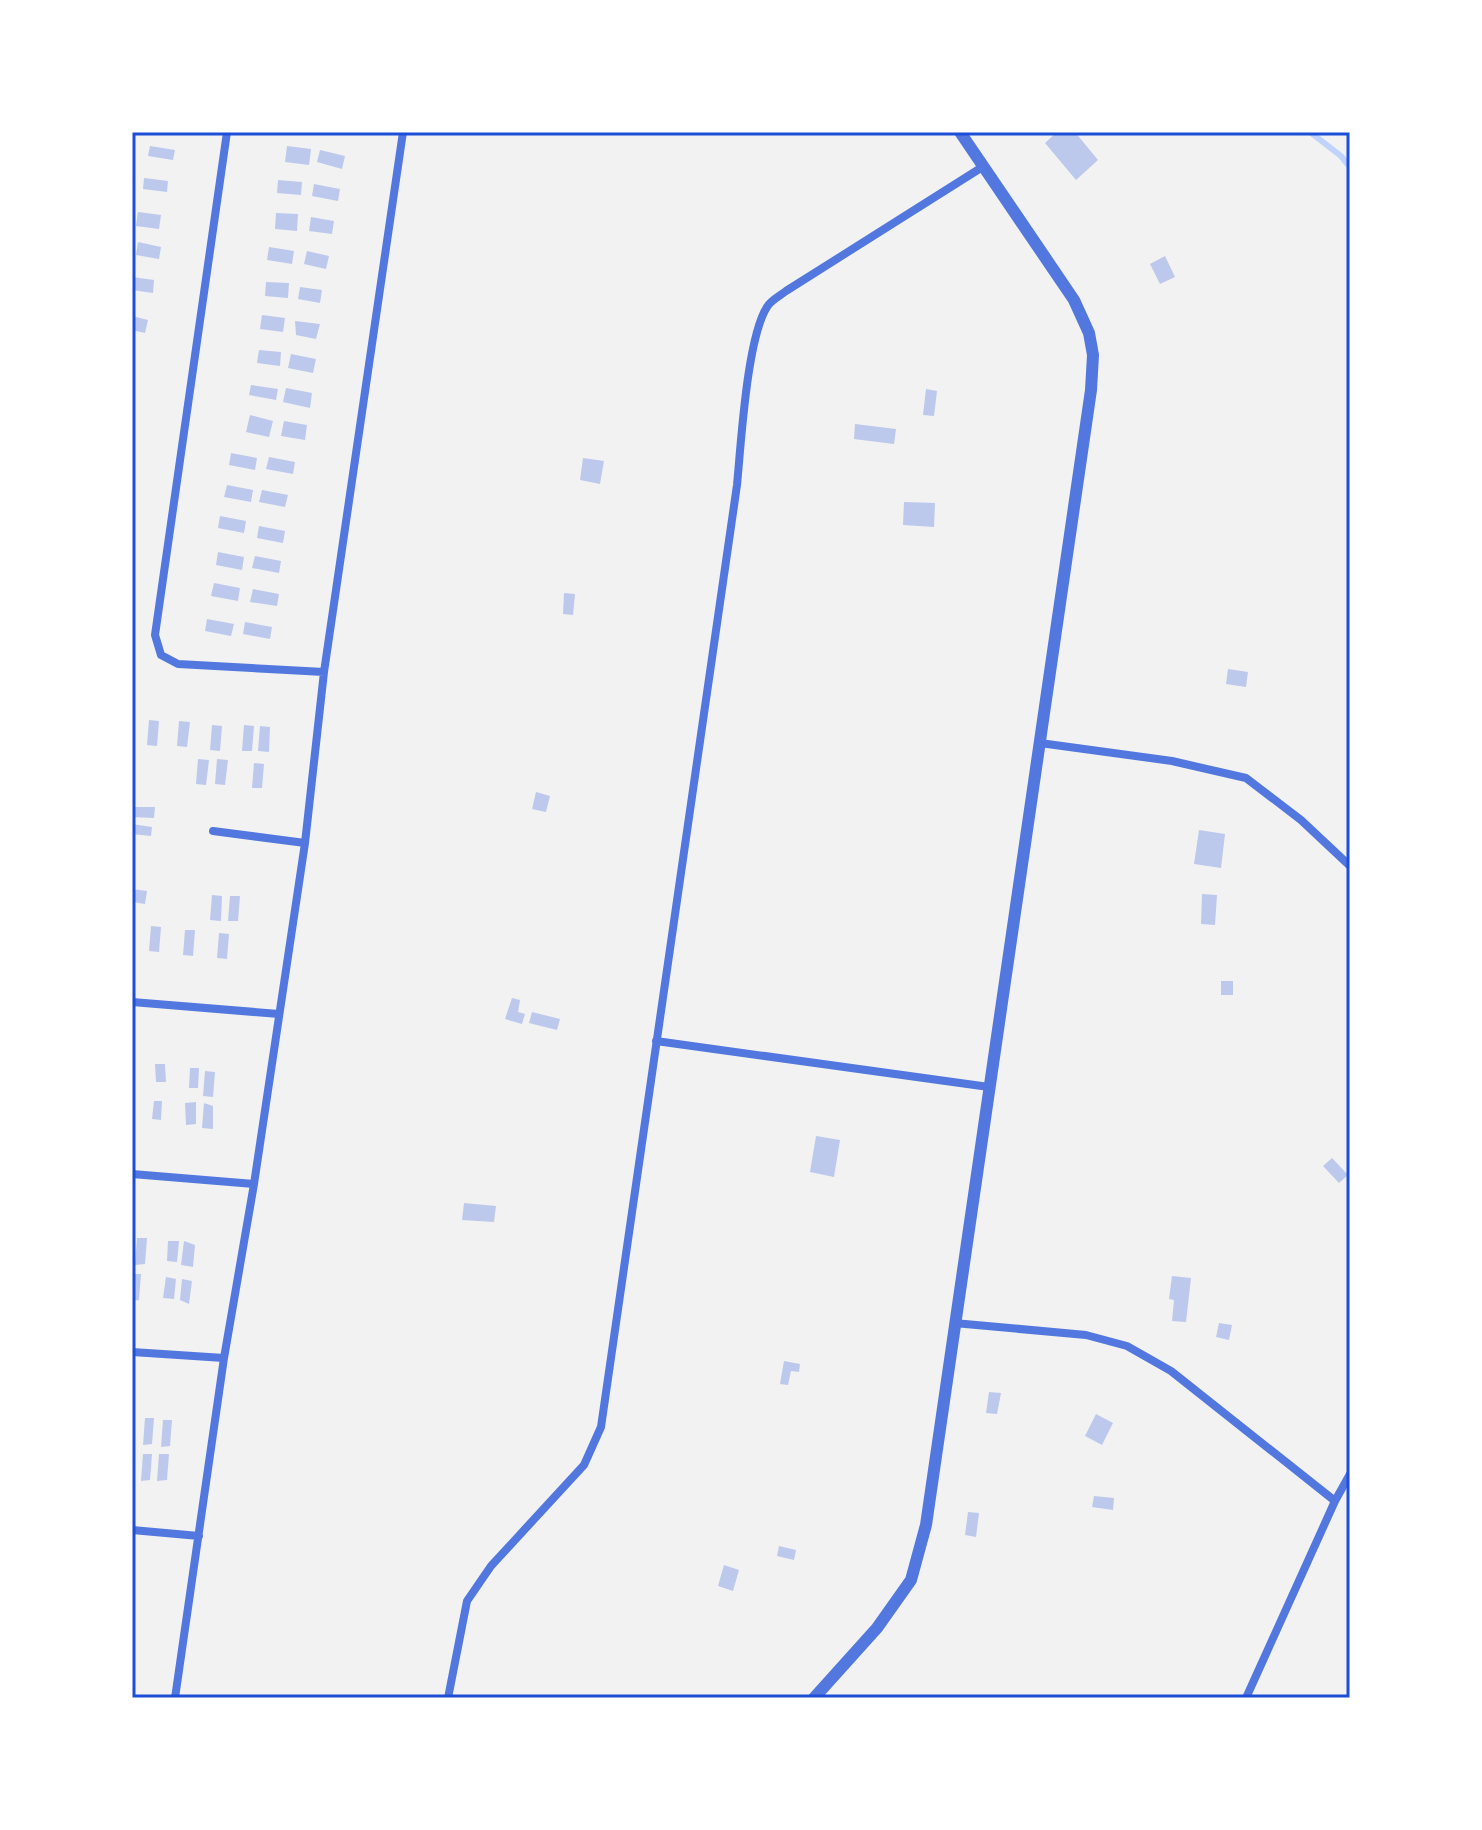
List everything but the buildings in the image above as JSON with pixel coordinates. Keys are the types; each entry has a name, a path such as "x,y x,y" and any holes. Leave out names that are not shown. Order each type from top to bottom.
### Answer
{"street":[{"path":"227,132 155,635 161,655 178,664 324,672"},
{"path":"175,1698 224,1358 254,1184 305,843 324,672 403,132"},
{"path":"814,1698 877,1628 911,1580 926,1525 1091,390 1093,355 1089,333 1074,300 960,132"},
{"path":"448,1698 467,1601 491,1566 584,1465 601,1427 749,384 761,322 768,304 786,291 984,166"},
{"path":"1040,743 1172,761 1246,778 1301,820 1350,866"},
{"path":"213,831 305,843"},
{"path":"132,1002 279,1014"},
{"path":"656,1041 989,1087"},
{"path":"132,1174 254,1184"},
{"path":"954,1323 1086,1335 1127,1346 1171,1371 1335,1501"},
{"path":"132,1352 224,1358"},
{"path":"1246,1698 1350,1474"},
{"path":"132,1530 199,1536"}],"waterway":[{"path":"1310,132 1350,167"}]}
